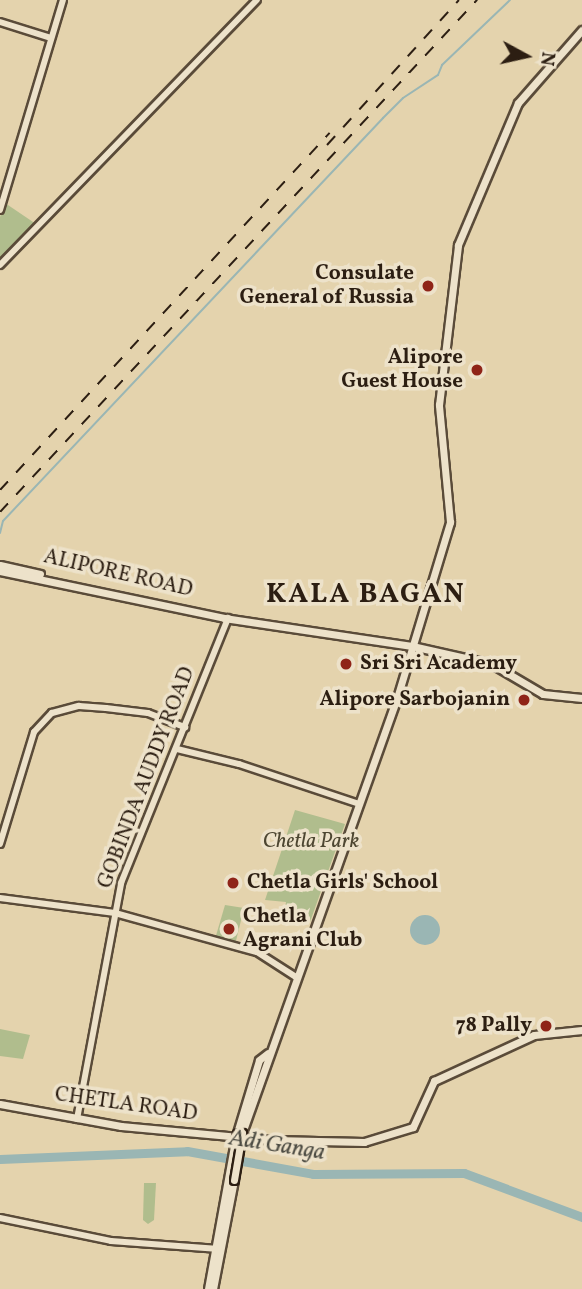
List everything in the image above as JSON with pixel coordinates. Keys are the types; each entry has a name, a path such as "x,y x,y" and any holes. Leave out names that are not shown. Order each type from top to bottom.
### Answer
{"main road":[{"path":"208,1289 240,1133 259,1060 267,1057 359,804 412,646 450,519 439,405 458,245 518,103 582,30"},
{"name":"ALIPORE ROAD","path":"0,565 226,617"},
{"name":"ALIPORE ROAD","path":"0,571 226,617 412,646 492,664 544,694 582,698"},
{"name":"CHETLA ROAD","path":"0,1104 77,1119 244,1138 364,1142 413,1127 434,1081 534,1035 582,1030"},
{"path":"213,1289 216,1248 221,1239 231,1179"}],"street":[{"path":"0,210 63,0"},
{"path":"0,265 257,0"},
{"path":"0,22 51,38"},
{"name":"GOBINDA AUDDY ROAD","path":"77,1119 124,875 177,749 226,617"},
{"path":"0,844 34,732 52,713 67,707 106,708 148,713 185,727"},
{"path":"177,749 239,764 359,804"},
{"path":"0,898 115,913 257,952 296,977"},
{"path":"0,1218 111,1241 216,1248"}],"green space":[{"path":"5,203 36,224 0,262 0,217"},
{"name":"Chetla Park","path":"295,810 345,824 310,922 283,921 286,902 265,900"},
{"name":"Chetla Agrani Club","path":"225,905 244,908 235,945 215,939"},
{"path":"0,1029 30,1035 23,1059 0,1056"},
{"path":"144,1183 156,1183 154,1220 148,1224 143,1220"}],"water":[{"path":"425,915 431,916 439,924 439,936 431,944 425,945 419,944 411,936 410,930 411,924 419,916"}],"waterway":[{"path":"0,533 3,521 383,118 403,98 438,75 442,65 510,0"},
{"name":"Adi Ganga","path":"0,1159 187,1151 313,1174 464,1173 582,1217"}],"railway":[{"path":"327,145 459,0"},
{"path":"0,512 477,0"},
{"path":"0,490 330,133"}],"place":[{"name":"Consulate General of Russia","path":"428,286"},
{"name":"Alipore Guest House","path":"477,370"},
{"name":"Sri Sri Academy","path":"346,664"},
{"name":"Alipore Sarbojanin","path":"524,700"},
{"name":"Chetla Girls' School","path":"233,883"},
{"name":"Chetla Agrani Club","path":"229,929"},
{"name":"78 Pally","path":"546,1026"}],"district":[{"name":"KALA BAGAN","path":"366,595"}]}
